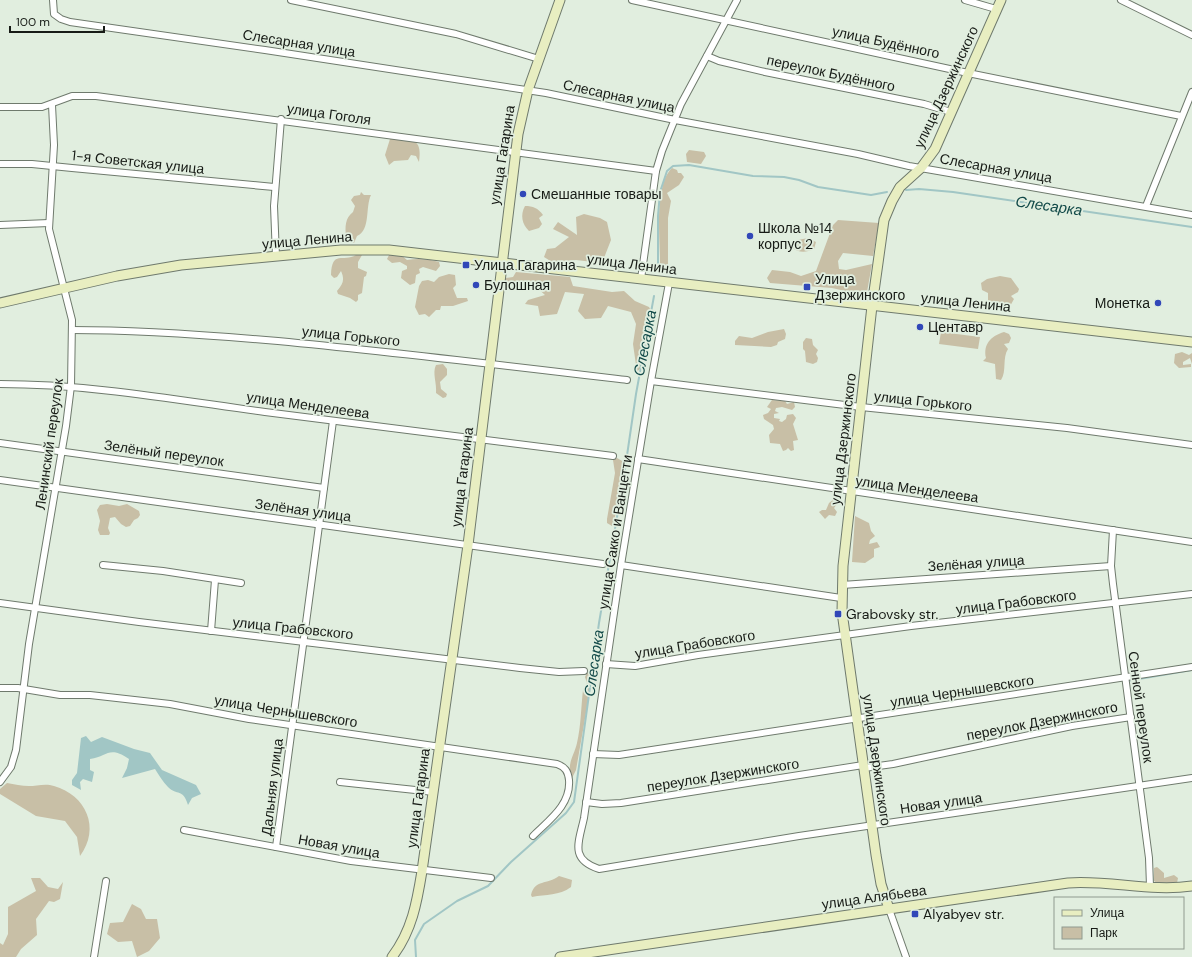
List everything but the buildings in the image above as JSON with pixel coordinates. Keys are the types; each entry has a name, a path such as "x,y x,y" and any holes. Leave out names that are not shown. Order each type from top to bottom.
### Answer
{"main road":[{"name":"улица Гагарина","path":"392,957 411,923 422,871 468,545 515,153 528,90 560,0"},
{"name":"улица Дзержинского","path":"889,909 881,884 841,598 850,491 872,306 886,216 900,186 921,168 935,149 1001,0"},
{"name":"улица Ленина","path":"0,303 160,268 341,250 376,250 1192,342"},
{"name":"улица Алябьева","path":"560,957 1068,883 1103,882 1168,888 1192,886"}],"street":[{"name":"Слесарная улица","path":"53,0 54,14 61,19 70,22 528,90 675,120 843,150 921,168 1192,215"},
{"path":"291,0 456,34 539,59"},
{"name":"улица Будённого","path":"632,0 968,73 1181,116"},
{"path":"641,279 656,171 675,120 737,0"},
{"path":"965,0 996,9"},
{"path":"1121,0 1192,35"},
{"name":"переулок Будённого","path":"707,56 764,72 916,102 951,112"},
{"path":"1146,206 1181,116 1192,92"},
{"name":"улица Гоголя","path":"0,107 42,107 52,105 72,96 84,94 452,142 515,153 656,171"},
{"name":"Ленинский переулок","path":"0,782 6,775 14,760 35,607 62,450 71,386 72,330 70,310 50,236 49,223 53,166 54,126 52,105"},
{"path":"276,256 274,187 281,119"},
{"name":"1-я Советская улица","path":"0,164 53,166 274,187"},
{"path":"0,226 49,223"},
{"name":"улица Сакко и Ванцетти","path":"599,869 584,863 578,850 638,459 669,283"},
{"name":"улица Горького","path":"72,330 134,330 343,347 626,380"},
{"name":"улица Горького","path":"651,381 861,407 1039,425 1192,444"},
{"name":"улица Менделеева","path":"0,384 71,386 613,456"},
{"name":"Дальняя улица","path":"276,847 333,421"},
{"name":"Зелёный переулок","path":"0,442 324,488"},
{"name":"улица Менделеева","path":"638,459 1192,542"},
{"name":"Зелёная улица","path":"0,480 603,564"},
{"name":"Сенной переулок","path":"1113,530 1111,566 1150,858 1150,886"},
{"path":"103,565 163,571 241,583"},
{"path":"621,565 841,598"},
{"name":"Зелёная улица","path":"842,585 1111,566"},
{"path":"211,631 215,580"},
{"name":"улица Грабовского","path":"606,664 635,666 698,655 845,635 1192,594"},
{"name":"улица Грабовского","path":"0,603 211,631 453,658 538,670 584,672"},
{"name":"улица Чернышевского","path":"593,754 619,755 857,720 1192,667"},
{"name":"улица Чернышевского","path":"0,688 24,689 60,695 90,695 176,705 291,726 560,765 566,770 569,788 566,800 556,813 533,836"},
{"name":"переулок Дзержинского","path":"586,802 602,804 621,803 892,764 1084,724 1130,717"},
{"name":"Новая улица","path":"599,869 872,825 1192,778"},
{"path":"340,782 434,792"},
{"name":"Новая улица","path":"184,830 351,861 422,871 491,878"},
{"path":"94,957 106,881"},
{"path":"889,909 906,957"}],"green space":[{"path":"390,139 409,139 417,143 420,154 419,162 416,156 411,155 408,160 394,161 389,165 385,155"},
{"path":"689,150 704,152 706,156 701,164 687,162 686,154"},
{"path":"672,168 677,170 678,173 681,173 684,177 679,185 667,193 671,201 668,218 668,267 660,265 659,212 663,186 666,176"},
{"path":"361,192 364,195 371,195 366,224 361,233 357,236 354,243 350,241 351,235 346,236 346,226 348,217 353,212 355,206 351,200 354,196 360,195"},
{"path":"525,206 535,208 543,215 539,218 542,224 539,228 529,231 525,225 522,216"},
{"path":"584,214 600,218 607,222 611,240 602,263 576,260 552,262 544,257 547,249 555,248 569,237 553,229 558,222 577,235 576,217"},
{"path":"838,220 879,223 873,256 843,253 838,261 839,269 846,270 872,264 867,292 854,293 832,288 770,283 767,278 772,270 790,272 801,276 816,271 833,225"},
{"path":"808,238 816,242 814,249 802,252 791,247 798,240"},
{"path":"362,255 358,262 358,268 367,272 366,276 364,277 362,293 358,295 358,300 356,302 350,298 338,294 337,291 342,284 343,279 341,271 337,277 334,278 331,275 332,267 336,259"},
{"path":"389,255 401,255 407,260 419,259 435,261 439,262 440,266 436,271 423,267 419,269 420,273 416,275 415,283 410,285 401,278 402,271 407,269 407,266 400,262 392,263 387,259"},
{"path":"516,272 570,277 573,286 612,292 624,291 635,301 649,307 654,317 653,338 647,348 644,364 637,372 633,344 636,324 631,312 608,306 601,318 585,319 578,311 584,294 565,292 557,314 540,316 538,306 525,304 528,300 545,295 534,285 514,282 504,291 505,278 513,277"},
{"path":"449,274 455,275 456,285 453,288 457,298 467,298 468,301 453,306 441,306 440,310 436,310 429,317 425,314 419,315 415,307 419,286 422,281 428,280 434,282 439,277"},
{"path":"1000,276 1011,278 1019,289 1018,292 1011,296 1014,299 1009,308 993,307 988,302 988,293 982,290 981,283 987,279"},
{"path":"784,329 786,334 785,339 778,342 777,345 771,347 735,345 735,341 739,336 752,338 768,332"},
{"path":"941,332 980,337 978,349 939,344"},
{"path":"1004,332 1009,334 1011,338 1009,343 1004,344 1008,349 1005,356 1004,373 1001,380 996,379 995,364 983,361 986,358 985,353 989,341 995,336"},
{"path":"806,338 812,339 813,345 818,350 816,354 818,358 817,362 813,364 806,362 803,342"},
{"path":"1182,352 1189,355 1192,353 1192,364 1190,358 1183,362 1183,365 1191,364 1191,367 1179,368 1174,363 1175,354"},
{"path":"443,364 447,369 447,375 440,382 441,389 447,394 446,397 443,398 436,393 434,371 436,365"},
{"path":"772,400 785,401 787,404 794,402 795,407 792,410 782,407 776,408 775,411 779,413 774,414 774,418 780,419 779,421 782,422 786,419 787,415 793,414 796,418 793,424 798,440 793,441 794,450 791,451 788,448 783,451 780,444 770,443 769,435 774,429 773,425 764,419 763,415 768,413 771,409 767,407"},
{"path":"617,458 624,462 614,523 612,526 607,523 607,519 615,473 613,460"},
{"path":"834,499 837,504 834,508 837,512 835,516 829,515 825,519 819,512 826,510 829,503"},
{"path":"107,504 119,506 127,504 139,511 140,515 130,526 126,527 115,517 110,518 108,528 110,533 109,535 100,535 98,530 100,521 97,510 100,505"},
{"path":"855,516 869,523 871,531 875,536 870,540 869,544 877,542 880,547 874,549 874,557 865,563 852,562"},
{"path":"591,672 589,696 576,770 572,778 570,773 570,764 576,748 578,737 583,690 587,683 585,677 587,673"},
{"path":"7,783 26,786 51,785 65,790 75,797 87,814 89,824 89,835 80,856 77,837 65,821 36,816 0,794 0,789"},
{"path":"1157,867 1164,873 1164,878 1174,875 1178,878 1177,883 1162,885 1154,881 1154,868"},
{"path":"559,876 572,880 571,887 562,892 532,897 531,895 533,890 538,884 555,879"},
{"path":"31,878 40,878 48,887 58,889 63,882 60,899 54,902 49,901 36,919 37,935 21,949 16,957 0,957 0,943 3,945 8,934 8,907 36,891"},
{"path":"132,904 141,909 146,919 157,919 160,938 149,951 137,957 132,941 118,942 107,934 110,923 123,922"}],"water":[{"path":"86,736 91,742 102,737 134,749 150,753 162,770 196,785 201,794 192,798 188,805 184,796 171,790 155,769 122,778 127,768 129,759 112,752 90,759 90,770 94,772 92,782 83,779 80,782 81,790 72,785 72,780 77,773 81,738"}],"waterway":[{"name":"Слесарка","path":"658,267 658,216 660,192 667,171 673,166 689,165 753,176 784,177 799,180 818,187 871,195 887,192"},
{"name":"Слесарка","path":"906,190 919,189 953,192 1192,227"},
{"name":"Слесарка","path":"416,957 415,940 424,924 457,901 488,886 511,862 566,813 574,802 599,623 624,476 636,394 654,296"},
{"path":"1127,681 1192,670"}],"place":[{"name":"Смешанные товары","path":"523,194"},
{"name":"Школа №14 корпус 2","path":"750,236"},
{"name":"Улица Гагарина","path":"466,265"},
{"name":"Булошная","path":"476,285"},
{"name":"Улица Дзержинского","path":"807,287"},
{"name":"Монетка","path":"1158,303"},
{"name":"Центавр","path":"920,327"},
{"name":"Grabovsky str.","path":"838,614"},
{"name":"Alyabyev str.","path":"915,914"}]}
